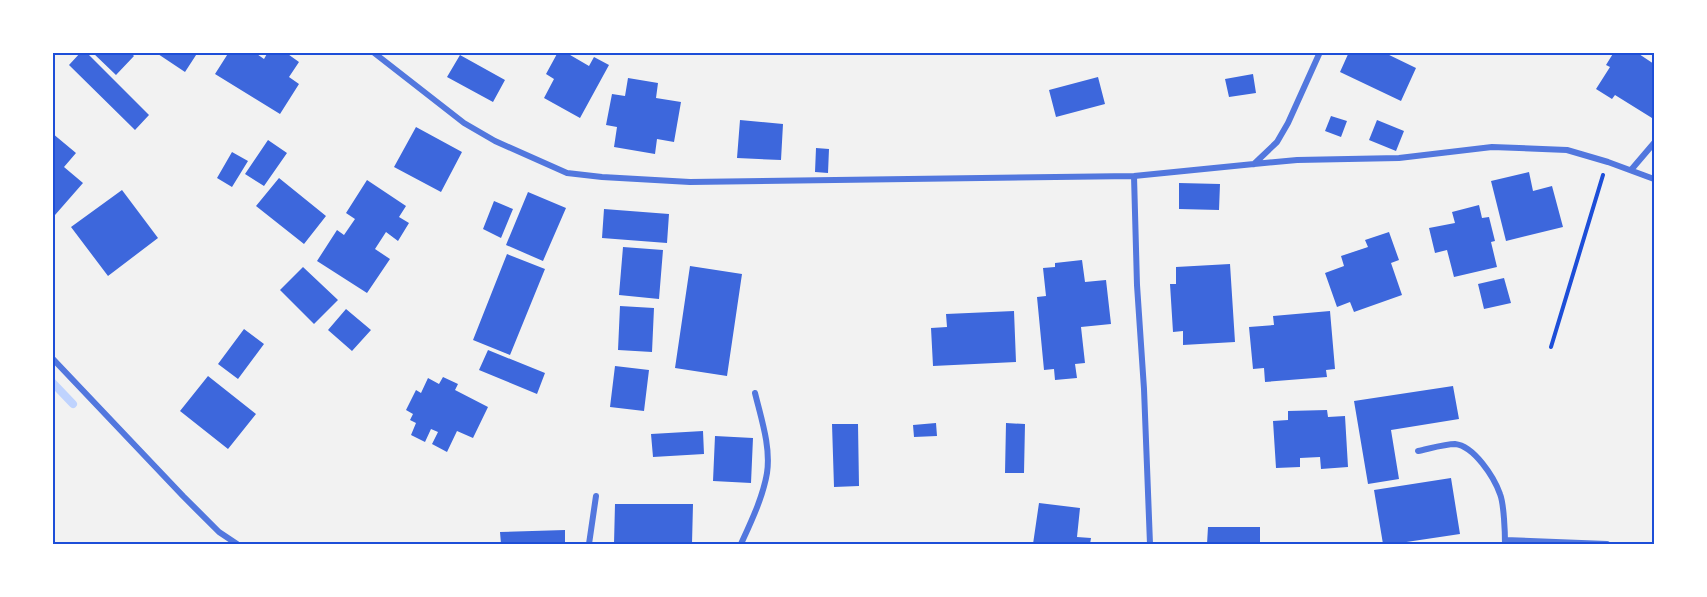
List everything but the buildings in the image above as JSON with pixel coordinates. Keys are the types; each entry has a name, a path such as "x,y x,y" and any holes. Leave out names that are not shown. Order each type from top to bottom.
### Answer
{"street":[{"path":"373,52 464,123 495,141 567,173 603,177 690,182 1134,176 1297,160 1399,158 1492,147 1567,150 1608,162 1654,180"},
{"path":"1254,164 1277,142 1320,52"},
{"path":"1631,170 1654,143"},
{"path":"1134,176 1150,544"},
{"path":"52,358 190,503 219,532 237,544"},
{"path":"741,544 756,510 766,474 765,440 755,393"},
{"path":"1418,451 1455,444 1470,451 1478,458 1501,495 1505,542 1607,544"},
{"path":"589,544 596,496"}],"path":[{"path":"1551,347 1608,162"}],"waterway":[{"path":"52,382 73,404"}]}
